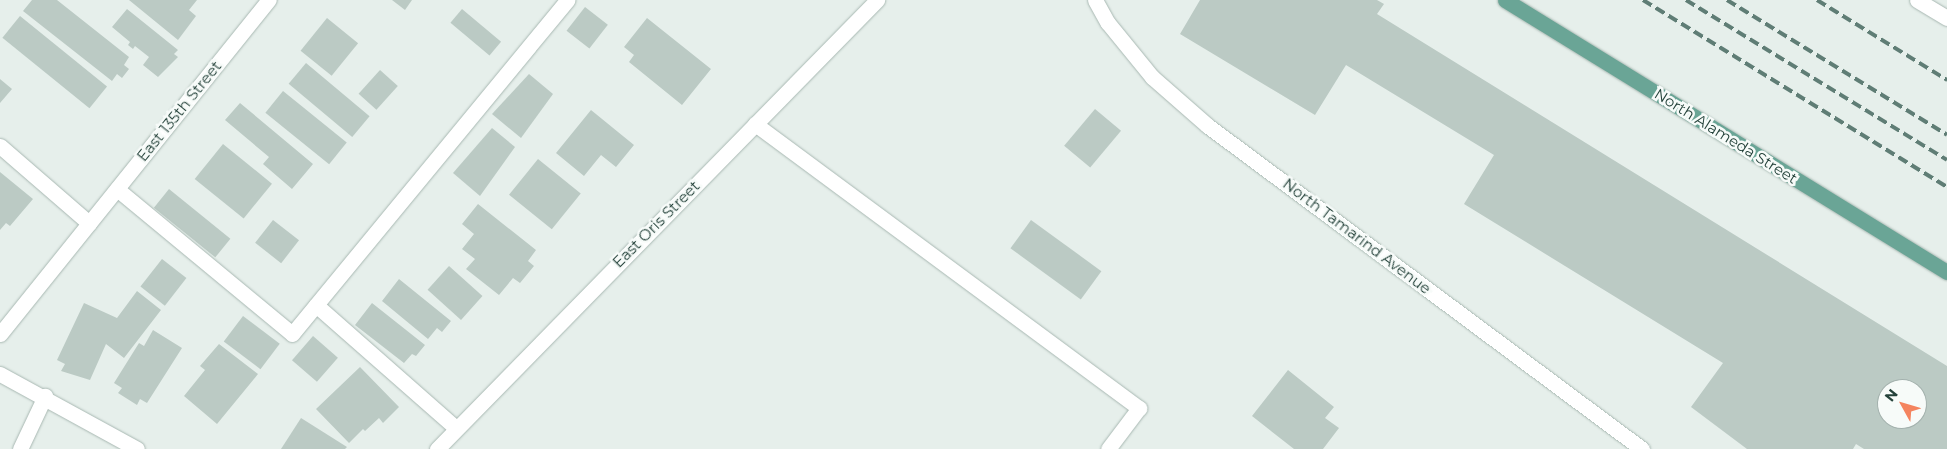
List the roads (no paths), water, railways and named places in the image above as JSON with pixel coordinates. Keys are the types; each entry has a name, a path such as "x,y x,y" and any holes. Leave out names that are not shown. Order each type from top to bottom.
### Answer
{"main road":[{"name":"North Alameda Street","path":"1505,0 1947,272"}],"street":[{"name":"East 135th Street","path":"0,334 268,0"},
{"path":"117,189 292,334 567,0"},
{"name":"East Oris Street","path":"437,449 876,0"},
{"name":"North Tamarind Avenue","path":"1095,0 1108,23 1152,77 1208,126 1642,449"},
{"path":"1917,0 1947,18"},
{"path":"755,124 1140,408 1108,449"},
{"path":"0,146 89,223"},
{"path":"316,305 456,428"},
{"path":"0,374 45,396 137,449"},
{"path":"20,449 45,396"}],"railway":[{"path":"1643,0 1947,187"},
{"path":"1686,0 1947,160"},
{"path":"1727,0 1947,135"},
{"path":"1817,0 1947,80"}]}
